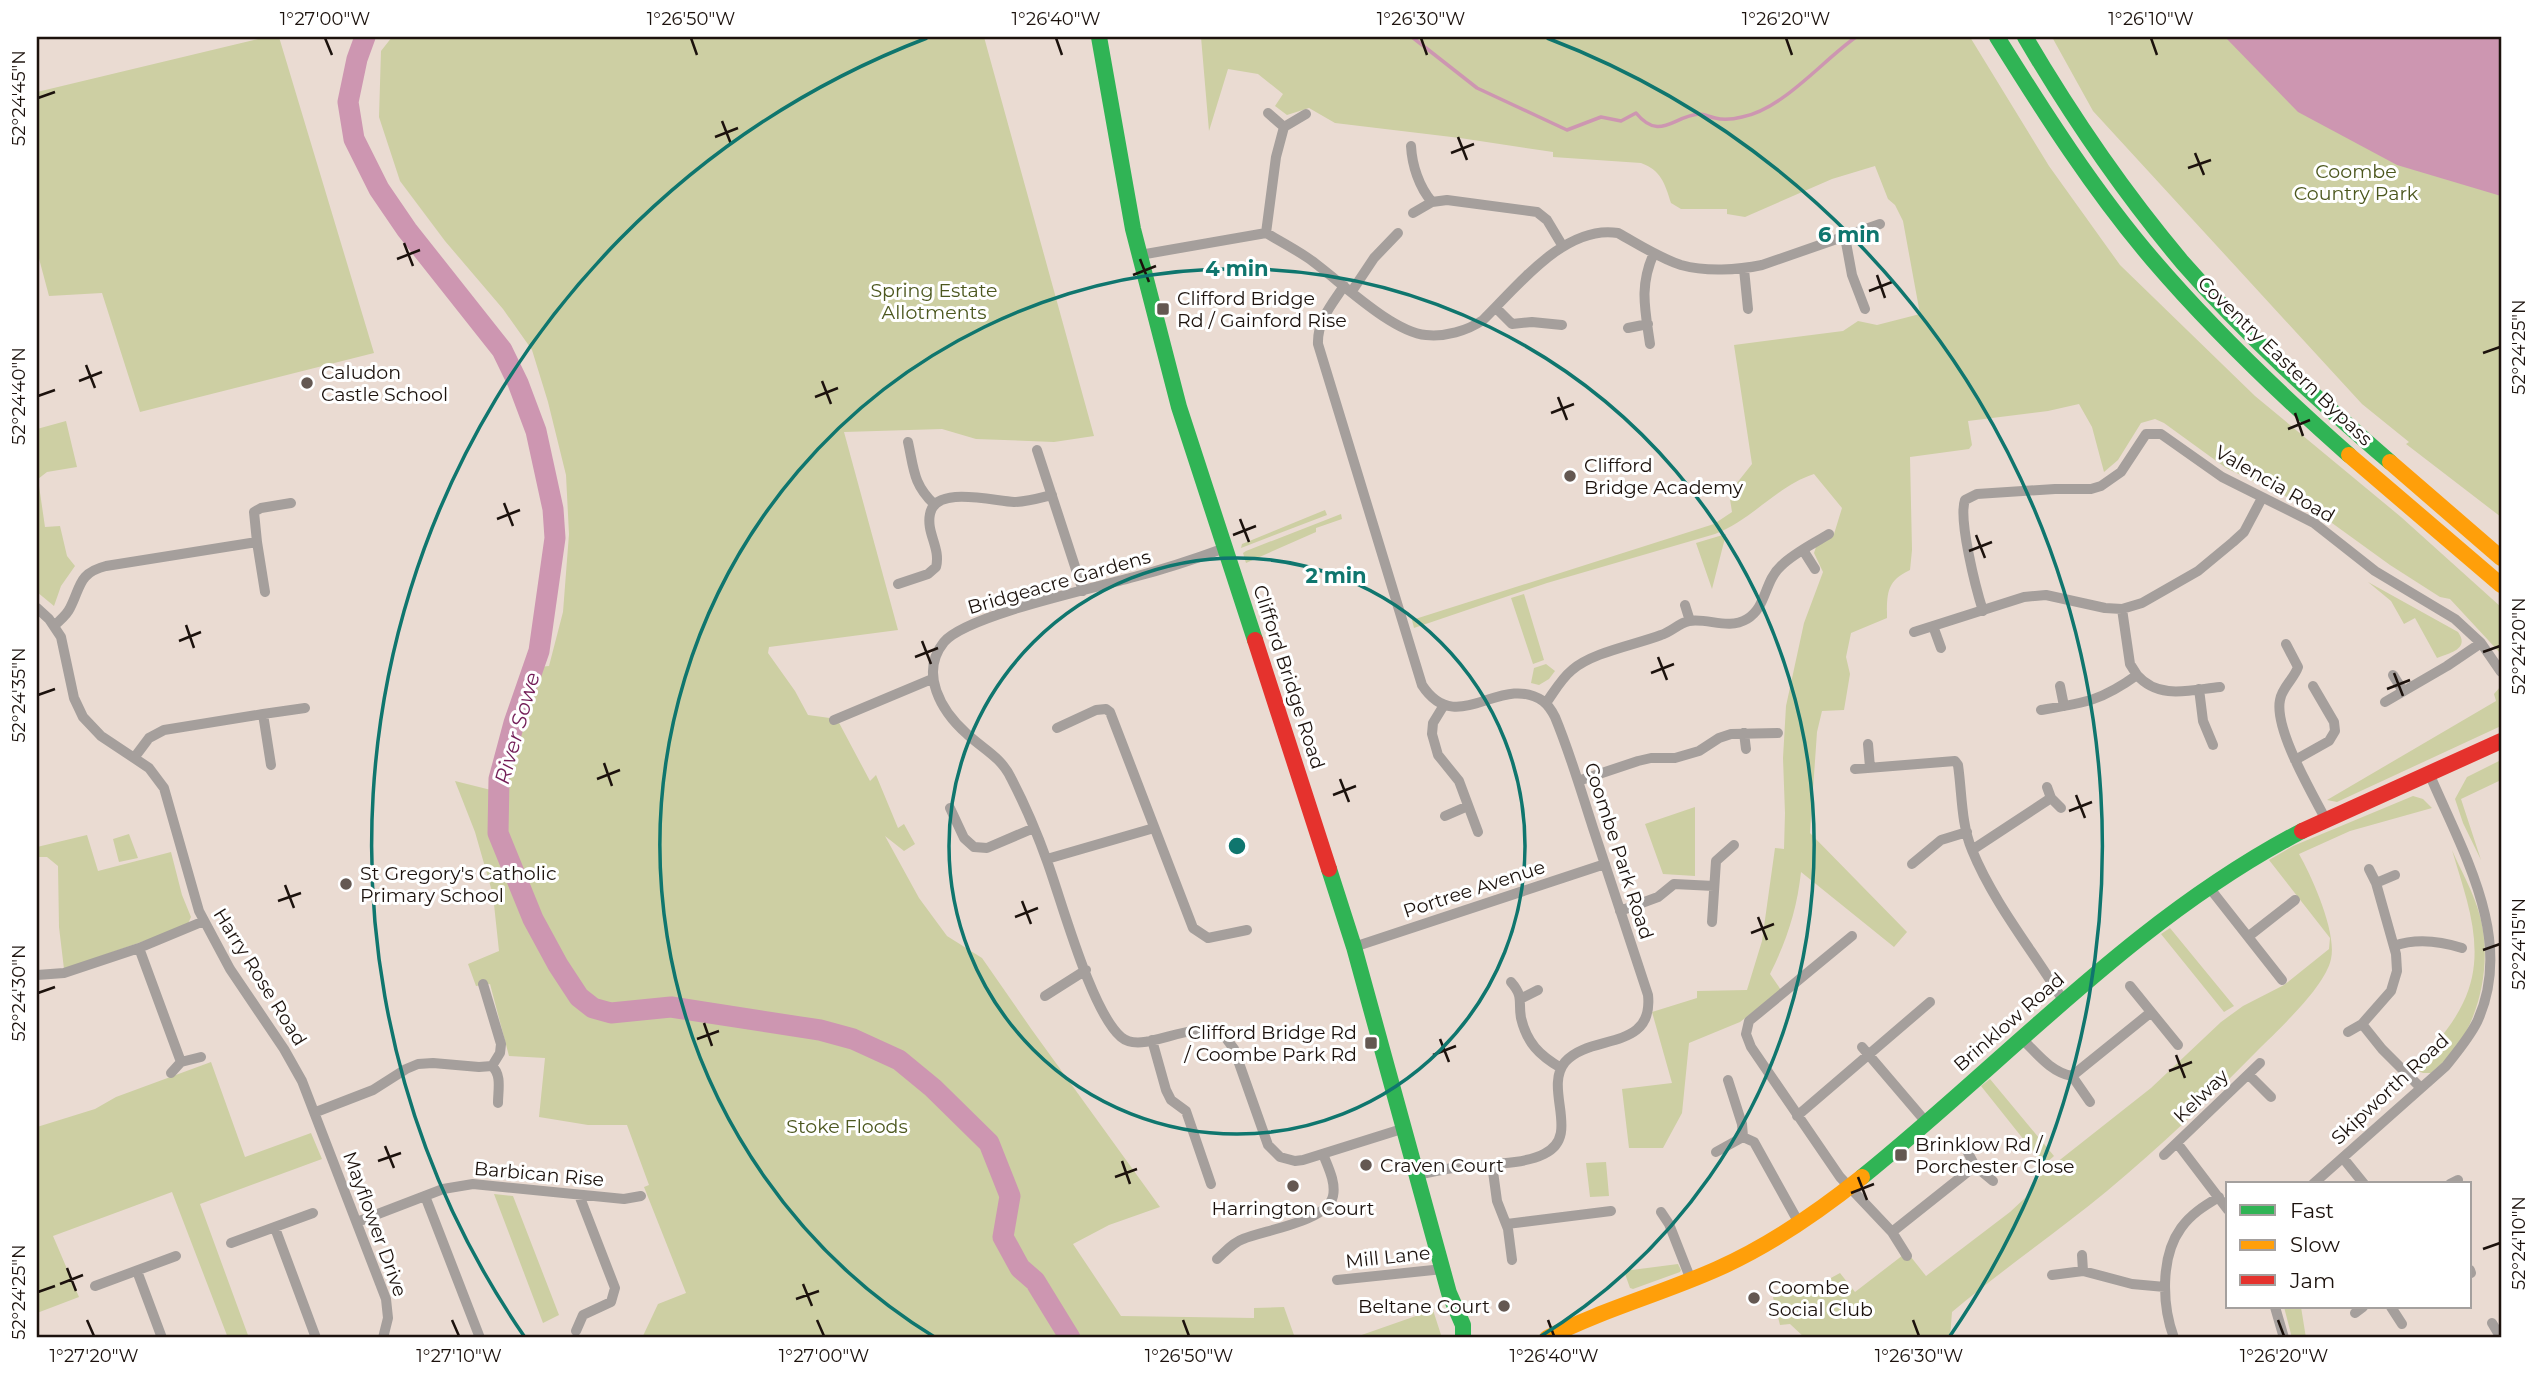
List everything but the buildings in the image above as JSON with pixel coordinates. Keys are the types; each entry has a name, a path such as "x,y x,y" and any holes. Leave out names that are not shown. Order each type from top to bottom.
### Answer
{"main road":[{"name":"Clifford Bridge Road","path":"1098,37 1121,168 1140,255 1180,407 1354,947 1443,1269 1463,1332 1475,1338"},
{"name":"Coventry Eastern Bypass","path":"1997,37 2046,117 2120,219 2217,331 2304,414 2501,585"},
{"name":"Coventry Eastern Bypass","path":"2025,37 2104,163 2192,273 2296,378 2501,558"},
{"name":"Brinklow Road","path":"1547,1338 1581,1320 1691,1280 1760,1247 1799,1223 1848,1187 2064,1002 2208,886 2259,853 2501,741"}],"street":[{"path":"1268,113 1284,127"},
{"path":"1266,233 1276,157 1284,127 1306,114"},
{"path":"1411,146 1420,183 1432,202"},
{"path":"1413,214 1432,202 1447,200 1537,212 1547,220 1562,245"},
{"path":"1140,255 1266,233 1308,258 1402,328 1424,335 1441,335 1471,328 1562,245 1573,240 1607,232 1618,233 1681,265 1744,269 1880,224"},
{"path":"1398,233 1324,317 1318,334 1318,344 1423,685 1430,696 1444,705 1465,708 1507,693 1519,692 1533,695 1546,704 1565,676 1574,667 1588,660 1666,634 1690,621 1730,625 1744,621 1754,614 1761,604 1780,567 1829,534"},
{"path":"1845,237 1852,275 1865,309"},
{"path":"1650,344 1643,293 1645,272 1654,253"},
{"path":"1744,269 1748,309"},
{"path":"1496,308 1512,324 1532,322 1562,325"},
{"path":"1629,328 1647,324"},
{"name":"Valencia Road","path":"1983,611 1975,584 1963,513 1965,500 1970,496 2054,489 2091,489 2101,486 2121,472 2146,434 2153,432 2161,434 2222,477 2300,514 2375,571 2455,619 2481,643 2501,671"},
{"path":"908,442 916,482 934,504"},
{"path":"1037,450 1083,591"},
{"path":"934,504 948,498 1016,502 1052,495"},
{"path":"1914,632 2024,597 2046,595 2122,609 2142,603 2198,571 2244,532 2262,498"},
{"path":"265,592 254,512 261,508 291,503"},
{"path":"898,583 928,574 936,567 937,551 929,521 934,504"},
{"path":"54,625 72,606 80,582 96,569 257,542"},
{"name":"Bridgeacre Gardens","path":"932,679 937,653 957,631 1027,606 1176,565 1225,548"},
{"path":"1803,550 1815,569"},
{"path":"1685,605 1690,621"},
{"name":"Harry Rose Road","path":"37,608 54,625 63,643 74,698 83,718 93,730 154,772 164,788 193,893 204,921 230,969 295,1068 317,1117"},
{"path":"2122,609 2130,664 2145,685 2168,692 2220,687"},
{"path":"1933,626 1941,648"},
{"path":"2385,702 2481,643"},
{"path":"2286,644 2298,667 2279,702 2284,731 2295,760 2326,820"},
{"path":"2393,675 2403,691"},
{"path":"2041,710 2107,695 2137,676"},
{"path":"834,720 932,679 940,701 957,724 1006,768 1047,859 1103,1011 1119,1035 1129,1041 1152,1040 1200,1028 1223,1034 1234,1049 1265,1138 1280,1157 1295,1161 1405,1128"},
{"path":"2060,686 2064,706"},
{"path":"2295,760 2329,741 2335,731 2333,722 2313,686"},
{"path":"2199,689 2203,720 2213,745"},
{"name":"Coombe Park Road","path":"1546,704 1555,716 1578,782 1648,995 1649,1007 1638,1029 1626,1037 1578,1052 1567,1059 1561,1068"},
{"path":"1444,705 1433,723 1432,734 1438,755 1459,781 1478,832"},
{"path":"134,758 149,738 164,730 304,708"},
{"path":"1057,728 1096,710 1106,709 1110,712 1190,922 1203,937 1213,938 1247,930"},
{"path":"263,714 271,765"},
{"path":"1744,733 1746,749"},
{"path":"1578,782 1638,761 1675,758 1699,751 1719,738 1744,733 1778,733"},
{"path":"1868,744 1870,767"},
{"path":"1855,769 1955,761 1958,765 1972,850 1994,892 2064,1002"},
{"name":"Skipworth Road","path":"2315,1182 2446,1066 2464,1044 2476,1023 2496,966 2484,908 2473,876 2429,773"},
{"path":"1972,850 2049,792 2062,808"},
{"path":"1445,816 1468,806"},
{"path":"950,808 964,838 974,847 981,849 1034,828"},
{"path":"1047,859 1154,828"},
{"path":"1912,864 1941,840 1967,832"},
{"path":"1712,922 1716,861 1734,845"},
{"name":"Portree Avenue","path":"1354,947 1605,864"},
{"path":"2348,1032 2362,1024 2384,1001 2395,982 2397,963 2394,946 2376,883 2369,869"},
{"path":"2376,883 2395,875"},
{"path":"1620,911 1658,897 1674,884 1714,886"},
{"path":"2208,886 2282,980"},
{"path":"2249,936 2295,900"},
{"path":"37,975 64,973 139,948 204,921"},
{"path":"2448,930 2448,943"},
{"path":"1852,936 1749,1021 1746,1034 1751,1047 1848,1187 1892,1232 1907,1256"},
{"path":"2394,946 2419,941 2448,943 2462,948"},
{"path":"139,948 181,1062"},
{"path":"1045,996 1086,970"},
{"path":"1417,1175 1534,1158 1553,1148 1562,1129 1556,1087 1561,1068 1532,1047 1521,1016 1521,998 1511,982"},
{"path":"483,984 501,1044 500,1053 492,1066"},
{"path":"2130,986 2178,1045"},
{"path":"1521,998 1538,990"},
{"path":"1797,1116 1866,1051 1930,1002"},
{"path":"2072,1076 2150,1013"},
{"path":"2362,1024 2382,1049 2421,1088"},
{"path":"2021,1038 2060,1074 2072,1076 2090,1102"},
{"path":"1152,1040 1166,1090 1171,1100 1186,1111 1211,1185"},
{"path":"1866,1051 1926,1122"},
{"path":"171,1073 181,1062 201,1057"},
{"name":"Kelway","path":"2164,1155 2260,1063"},
{"path":"317,1117 373,1090 405,1069 418,1064 492,1066 498,1071 498,1103"},
{"name":"Kelway","path":"2249,1075 2271,1097"},
{"path":"1728,1080 1742,1124 1743,1137"},
{"name":"Mayflower Drive","path":"317,1117 386,1299 388,1318 383,1338"},
{"path":"1716,1152 1743,1137"},
{"path":"1743,1137 1754,1142 1799,1223"},
{"name":"Kelway","path":"2177,1143 2226,1207"},
{"path":"1965,1147 1975,1166 1993,1181"},
{"path":"1217,1259 1243,1239 1327,1209 1333,1199 1334,1188 1323,1154"},
{"path":"2343,1158 2362,1182"},
{"path":"1492,1164 1497,1201 1507,1224 1512,1260"},
{"path":"1892,1232 1975,1166"},
{"name":"Barbican Rise","path":"357,1222 443,1189 473,1184 624,1199 641,1196"},
{"path":"576,1331 583,1315 611,1303 615,1288 579,1195"},
{"path":"425,1196 480,1338"},
{"path":"2174,1338 2165,1307 2170,1255 2180,1229 2193,1214 2218,1197"},
{"path":"1507,1224 1611,1211"},
{"path":"1661,1212 1669,1224 1691,1280"},
{"path":"231,1243 313,1213"},
{"path":"275,1228 316,1338"},
{"path":"2082,1255 2083,1271"},
{"path":"94,1286 176,1256"},
{"name":"Mill Lane","path":"1337,1280 1443,1269"},
{"path":"137,1271 162,1338"},
{"path":"2052,1275 2083,1271 2132,1284 2165,1287"},
{"path":"2275,1308 2284,1338"},
{"path":"2392,1308 2402,1324"},
{"path":"2492,1323 2501,1338"}],"green space":[{"path":"266,37 279,37 374,353 140,412 102,293 49,296 37,251 37,92"},
{"path":"392,37 984,37 1094,436 1054,442 976,439 942,429 844,432 898,630 769,647 768,653 808,715 837,719 870,781 876,775 898,828 904,824 915,844 904,851 885,836 919,898 947,936 982,958 1160,1207 1109,1225 1073,1244 1121,1316 1254,1318 1254,1308 1284,1307 1295,1338 642,1338 658,1304 686,1293 644,1187 649,1185 627,1125 588,1125 539,1117 545,1058 509,1056 490,984 476,986 468,964 499,951 493,895 475,832 455,781 507,794 513,742 539,667 549,666 563,612 569,534 566,475 532,350 503,309 445,241 400,181 379,117 381,51"},
{"path":"1201,37 1970,37 2049,166 2120,265 2255,396 2401,517 2501,607 2501,654 2450,599 2440,597 2390,565 2314,510 2226,468 2155,419 2141,423 2118,460 2104,472 2092,427 2079,404 2048,411 1968,421 1972,445 1969,449 1910,457 1910,570 1896,579 1889,589 1887,618 1851,633 1846,657 1850,674 1844,710 1822,711 1817,732 1810,833 1907,932 1894,947 1801,872 1790,924 1770,974 1781,990 1740,1022 1689,1043 1682,1113 1663,1148 1629,1148 1622,1089 1672,1083 1652,1012 1697,998 1697,991 1747,990 1762,941 1775,848 1784,849 1783,758 1786,706 1804,623 1823,572 1814,553 1816,547 1834,534 1842,508 1814,474 1788,486 1741,520 1715,534 1547,583 1414,628 1412,620 1714,524 1732,512 1729,493 1752,464 1734,345 1843,331 1858,321 1877,325 1920,314 1903,221 1895,205 1888,199 1875,166 1832,179 1745,217 1727,214 1727,209 1681,209 1671,203 1658,174 1641,163 1553,157 1553,152 1335,123 1309,108 1287,115 1275,106 1283,94 1258,74 1228,69 1209,131"},
{"name":"Coombe Country Park","path":"2052,37 2501,37 2501,517 2406,444 2409,442 2362,404 2093,111"},
{"path":"66,421 77,467 47,472 38,479 45,527 60,526 67,556 75,566 61,586 54,606 37,592 37,429"},
{"path":"1325,510 1327,515 1241,548 1242,544"},
{"path":"1341,514 1342,519 1316,528 1316,532 1246,563 1243,553 1246,551"},
{"path":"1726,534 1712,589 1696,543"},
{"path":"2368,582 2458,632 2462,643 2460,646 2457,650 2437,658 2415,618 2404,624 2391,601"},
{"path":"1524,594 1544,660 1533,664 1511,598"},
{"path":"1546,664 1555,671 1549,679 1539,685 1531,683 1534,668"},
{"path":"2500,687 2501,726 2337,802 2327,800 2496,701 2494,694"},
{"path":"2501,760 2501,780 2461,799 2481,860 2455,799 2467,777"},
{"path":"2413,796 2423,799 2432,808 2350,831 2299,854 2322,905 2327,920 2332,948 2327,970 2311,995 2222,1087 2146,1157 2088,1207 1952,1312 1950,1338 1805,1338 1790,1324 1780,1325 1773,1297 1818,1285 1840,1273 1855,1292 1907,1252 1926,1276 2010,1212 2025,1198 2042,1174 2151,1088 2221,1022 2243,1006 2284,985 2329,949 2330,938 2269,860 2293,846"},
{"path":"1695,807 1695,876 1663,874 1645,824"},
{"path":"129,834 138,858 119,862 113,839"},
{"path":"87,835 98,871 171,852 182,895 191,917 187,926 64,969 59,927 58,866 47,857 37,857 37,847"},
{"path":"2452,850 2480,916 2485,952 2484,970 2477,1007 2461,1040 2451,1055 2431,1073 2423,1073 2416,1070 2463,1003 2474,965 2469,907"},
{"path":"2170,928 2234,1006 2224,1012 2161,934"},
{"path":"211,1062 245,1157 311,1133 322,1159 200,1204 249,1338 228,1338 172,1192 53,1236 79,1297 37,1313 37,1127 95,1109 116,1097"},
{"path":"1990,1079 2054,1156 2044,1165 1981,1086"},
{"path":"1606,1162 1609,1196 1590,1197 1586,1163"},
{"path":"494,1194 513,1196 559,1315 543,1323"},
{"path":"1678,1264 1680,1272 1633,1289 1630,1288 1624,1271"},
{"path":"2284,1308 2301,1308 2306,1338 2292,1338"},
{"path":"1433,1310 1442,1338 1353,1338"}],"shaded area":[{"path":"2225,37 2501,37 2501,196 2397,165 2298,112"}],"waterway":[{"name":"River Sowe","path":"365,37 357,59 348,102 354,139 379,189 407,230 502,350 536,431 553,509 555,538 539,651 514,723 499,779 498,833 533,919 579,997 593,1008 611,1013 671,1007 820,1030 853,1039 899,1060 933,1088 989,1143 1010,1196 1003,1237 1020,1268 1035,1281 1070,1338"},
{"path":"1412,37 1477,88 1567,130 1601,117 1621,121 1636,113 1652,126 1660,127 1699,114 1718,119 1742,117 1772,105 1856,37"}],"traffic: fast":[{"path":"1099,37 1133,229 1179,407 1255,640"},
{"path":"1997,37 2090,179 2131,234 2199,311 2248,361 2349,455"},
{"path":"2025,37 2099,153 2183,263 2283,366 2390,462"},
{"path":"1862,1177 2128,948 2183,905 2241,866 2302,831"},
{"path":"1329,869 1354,947 1449,1293 1463,1325 1463,1338"}],"traffic: slow":[{"path":"2349,455 2501,585"},
{"path":"2390,462 2501,558"},
{"path":"1547,1338 1736,1260 1792,1228 1862,1177"}],"traffic: jam":[{"path":"1255,640 1329,869"},
{"path":"2302,831 2501,741"}],"place":[{"name":"Clifford Bridge Rd / Gainford Rise","path":"1163,309"},
{"name":"Caludon Castle School","path":"307,383"},
{"name":"Clifford Bridge Academy","path":"1570,476"},
{"name":"St Gregory's Catholic Primary School","path":"346,884"},
{"name":"Clifford Bridge Rd / Coombe Park Rd","path":"1371,1043"},
{"name":"Brinklow Rd / Porchester Close","path":"1901,1155"},
{"name":"Craven Court","path":"1366,1165"},
{"name":"Harrington Court","path":"1293,1186"},
{"name":"Coombe Social Club","path":"1754,1298"},
{"name":"Beltane Court","path":"1504,1306"}],"park label":[{"name":"Spring Estate Allotments","path":"934,301"},
{"name":"Stoke Floods","path":"847,1126"}]}
